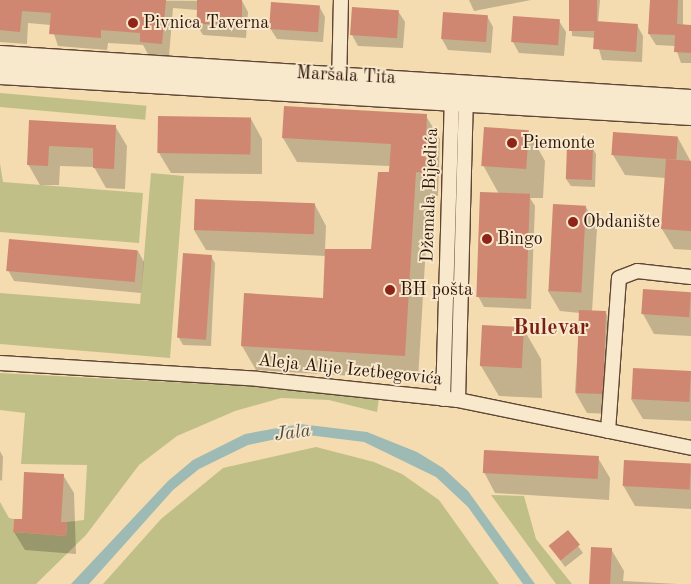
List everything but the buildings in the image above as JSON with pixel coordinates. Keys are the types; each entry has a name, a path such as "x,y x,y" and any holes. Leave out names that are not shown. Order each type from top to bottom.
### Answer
{"main road":[{"name":"Maršala Tita","path":"0,56 38,69"},
{"name":"Maršala Tita","path":"0,74 38,69 338,84 459,93 691,115"},
{"name":"Maršala Tita","path":"459,93 691,100"}],"street":[{"path":"338,84 341,0"},
{"name":"Džemala Bijedića","path":"442,399 459,93"},
{"name":"Džemala Bijedića","path":"458,400 459,93"},
{"path":"608,431 619,278 636,271 691,277"},
{"name":"Aleja Alije Izetbegovića","path":"0,363 258,379 458,400 691,448"}],"shaded area":[{"path":"0,93 146,106 145,120 0,107"},
{"path":"0,163 3,182 143,193 139,243 0,232"},
{"path":"151,173 184,176 170,358 0,344 0,293 140,304"},
{"path":"0,373 247,386 379,398 377,412 329,400 281,398 235,411 177,436 139,465 86,535 36,584 0,584 0,502 9,518 14,519 13,532 66,536 67,522 84,520 87,465 21,464 25,413 0,410"},
{"path":"316,447 374,462 402,474 439,500 499,584 103,584 161,519 223,468"},
{"path":"491,495 524,496 536,539 572,584 556,584"}],"water":[{"name":"Jala","path":"300,424 367,432 417,452 443,468 468,491 535,584 523,584 468,507 436,477 364,442 300,434 248,445 199,469 173,490 89,584 71,584 168,481 193,460 245,434"}],"place":[{"name":"Pivnica Taverna","path":"133,23"},
{"name":"Piemonte","path":"512,143"},
{"name":"Obdanište","path":"573,222"},
{"name":"Bingo","path":"487,239"},
{"name":"BH pošta","path":"390,290"}],"district":[{"name":"Bulevar","path":"551,329"}]}
